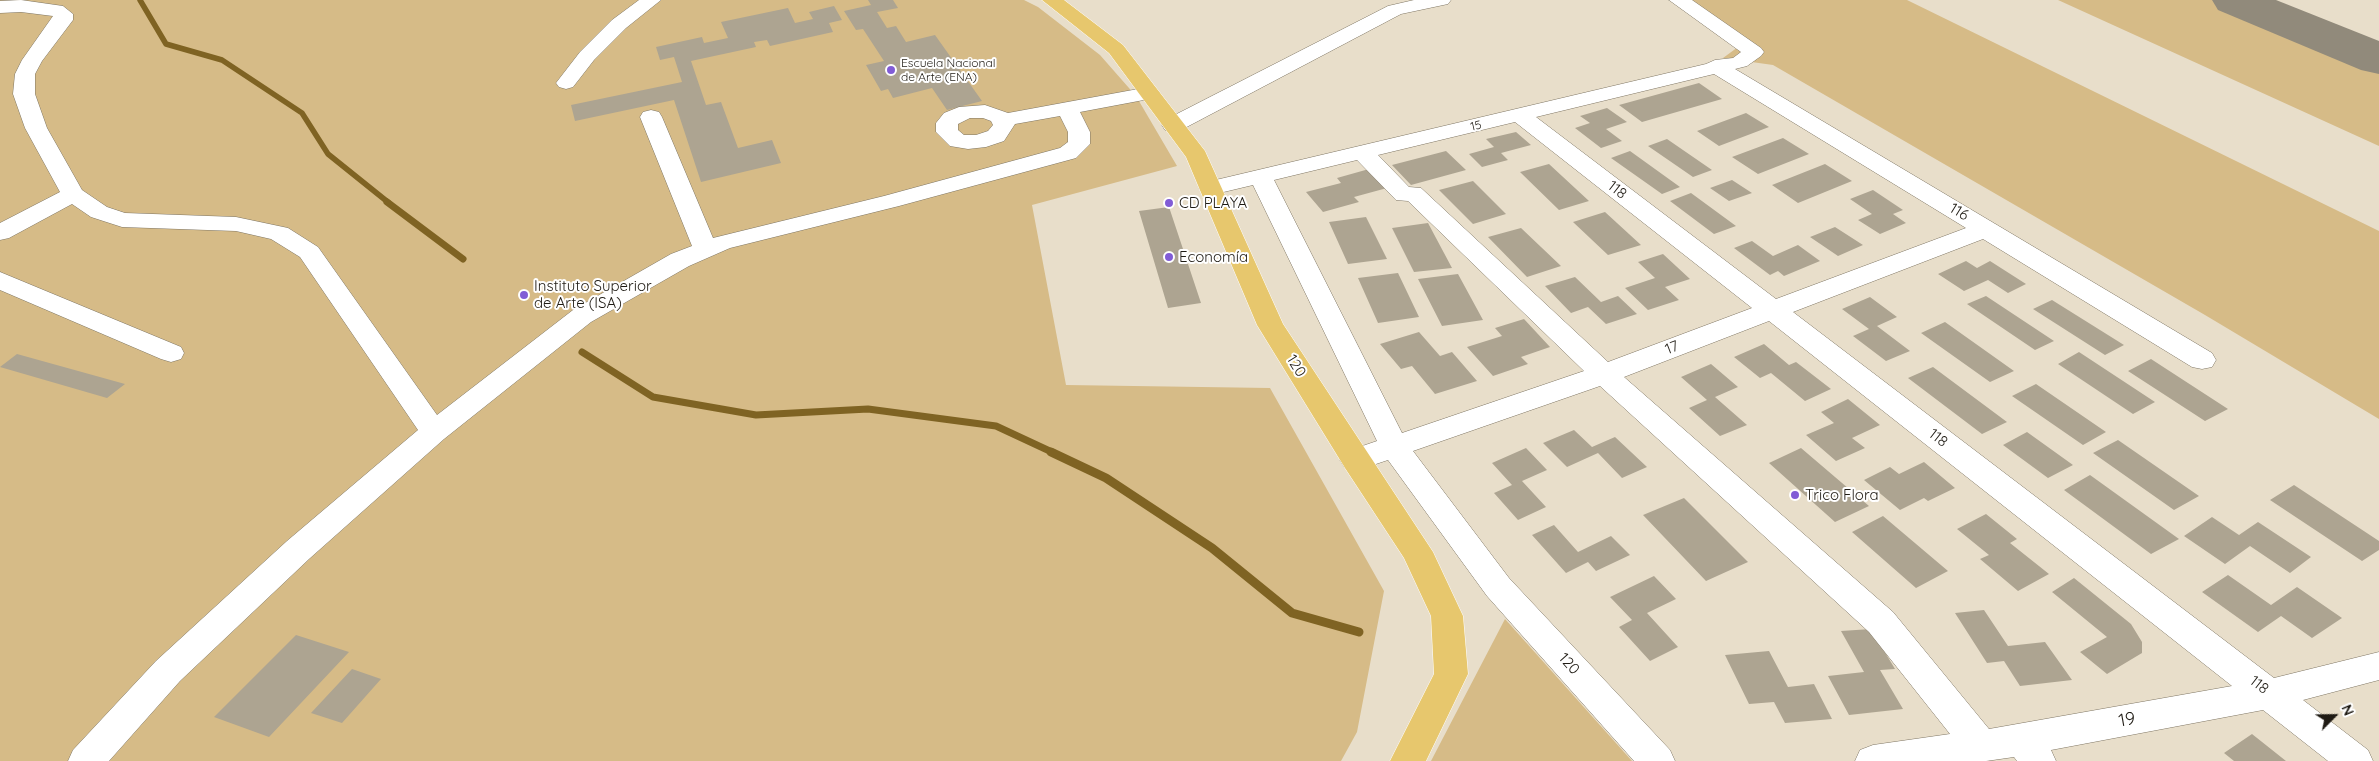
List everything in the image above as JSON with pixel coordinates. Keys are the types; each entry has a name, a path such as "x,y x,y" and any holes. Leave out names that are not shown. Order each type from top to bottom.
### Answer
{"main road":[{"name":"120","path":"1052,0 1116,49 1197,156 1270,325 1355,460 1417,552 1447,616 1451,674 1408,761"}],"street":[{"path":"566,83 587,56 619,24 651,0"},
{"path":"1173,124 1395,10 1441,0"},
{"name":"15","path":"1211,188 1520,116 1715,66 1740,62 1754,52 1679,0"},
{"path":"2,7 56,10 63,14 63,20 32,60 25,74 24,94 36,128 73,194 99,212 122,220 236,224 279,233 308,252 434,432"},
{"name":"116","path":"1715,66 1987,228 2202,360"},
{"path":"1003,120 1149,93"},
{"path":"86,761 175,664 298,550 434,432 582,316 680,260 722,243 891,201 1068,153 1079,144 1079,132 1068,109"},
{"name":"118","path":"1520,116 2355,761"},
{"path":"651,117 706,249"},
{"path":"1362,152 1404,196 1413,193 1604,374 1882,622 1981,746"},
{"name":"120","path":"1260,176 1394,446 1498,587 1657,761"},
{"path":"0,233 73,194"},
{"name":"17","path":"1355,460 1604,374 1987,228"},
{"path":"0,280 171,353"},
{"name":"19","path":"1873,761 1981,746 2030,750 2270,694 2379,666"}],"shaded area":[{"name":"Instituto Superior de Arte (ISA)","path":"0,0 1024,0 1038,7 1100,55 1136,96 1177,166 1032,205 1066,385 1270,388 1384,591 1357,732 1341,761 0,761"},
{"path":"1688,0 1907,0 2379,231 2379,419 2205,315 1773,65 1723,58 1738,47"},
{"path":"2058,0 2224,0 2379,64 2379,146"},
{"path":"1505,619 1632,761 1431,761"}],"building":[{"path":"868,0 893,0 898,8 877,12 887,28 896,26 906,42 935,35 982,101 947,110 932,88 893,98 888,89 881,91 866,65 884,61 863,29 856,30 844,11 871,5"},
{"path":"834,6 842,20 829,23 833,32 770,46 767,40 754,42 756,47 691,61 706,105 721,102 738,148 772,140 781,163 701,182 674,100 575,121 571,105 682,82 674,57 660,60 656,47 702,37 704,43 728,38 721,22 788,8 795,23 813,19 809,12"},
{"path":"1699,83 1722,99 1642,122 1619,105"},
{"path":"1607,108 1627,122 1606,129 1622,141 1601,148 1575,128 1590,123 1580,116"},
{"path":"1746,113 1769,127 1719,146 1697,131"},
{"path":"1516,132 1531,145 1501,153 1508,160 1482,167 1469,154 1494,147 1486,139"},
{"path":"1783,138 1809,154 1758,174 1732,157"},
{"path":"1667,139 1712,170 1693,177 1648,146"},
{"path":"1446,151 1466,170 1411,185 1392,165"},
{"path":"1630,151 1680,187 1662,194 1611,158"},
{"path":"1549,164 1589,201 1559,210 1520,172"},
{"path":"1825,164 1852,181 1798,203 1772,185"},
{"path":"1369,169 1387,188 1354,197 1359,202 1323,212 1306,192 1341,183 1337,178"},
{"path":"1732,180 1752,193 1729,201 1710,188"},
{"path":"1473,181 1506,214 1473,224 1439,190"},
{"path":"1873,190 1903,210 1893,214 1906,223 1880,234 1858,220 1872,214 1850,199"},
{"path":"1691,193 1736,226 1714,234 1670,201"},
{"name":"Economía","path":"1169,207 1201,303 1168,308 1139,211"},
{"path":"1605,212 1641,245 1608,255 1573,222"},
{"path":"1366,217 1387,259 1348,264 1329,222"},
{"path":"1428,223 1452,268 1414,272 1392,228"},
{"path":"1835,227 1863,245 1838,256 1810,237"},
{"path":"1521,228 1561,266 1527,277 1488,237"},
{"path":"1752,241 1773,256 1798,245 1820,261 1784,276 1778,271 1770,275 1734,248"},
{"path":"1663,254 1690,279 1665,287 1679,300 1648,310 1625,288 1655,278 1638,262"},
{"path":"1966,261 1977,268 1990,261 2026,284 2008,293 1988,280 1964,291 1938,274"},
{"path":"1398,273 1419,317 1378,323 1358,278"},
{"path":"1458,274 1483,320 1442,326 1418,279"},
{"path":"1575,277 1601,302 1618,296 1637,314 1606,324 1588,307 1571,313 1545,286"},
{"path":"1986,296 2054,341 2035,350 1967,304"},
{"path":"1870,297 1897,317 1877,326 1910,351 1886,361 1853,336 1869,329 1842,309"},
{"path":"2052,300 2124,345 2105,355 2033,309"},
{"path":"1524,319 1550,347 1521,357 1528,364 1493,376 1467,347 1502,336 1495,328"},
{"path":"1945,322 2014,371 1990,382 1921,333"},
{"path":"1419,332 1440,356 1452,352 1477,381 1435,394 1412,366 1401,369 1380,344"},
{"path":"1764,344 1789,365 1796,362 1831,389 1805,401 1771,373 1760,378 1734,357"},
{"path":"2079,352 2155,402 2133,414 2058,364"},
{"path":"17,354 125,384 107,398 0,367"},
{"path":"2151,359 2228,409 2205,421 2128,371"},
{"path":"1711,364 1738,387 1715,397 1747,425 1720,436 1689,408 1707,400 1681,377"},
{"path":"1933,367 2007,422 1982,434 1908,378"},
{"path":"2036,384 2106,432 2083,445 2012,396"},
{"path":"1848,399 1880,425 1852,438 1865,448 1836,461 1806,435 1834,423 1821,412"},
{"path":"1574,430 1592,447 1615,437 1647,467 1622,478 1598,453 1567,467 1543,443"},
{"path":"2027,432 2073,465 2048,478 2003,445"},
{"path":"2118,440 2199,496 2174,510 2093,453"},
{"path":"1526,448 1547,470 1522,481 1546,507 1518,520 1494,493 1512,485 1492,463"},
{"path":"1801,448 1869,506 1835,522 1769,463"},
{"path":"1924,462 1955,488 1928,501 1924,498 1900,510 1864,480 1890,467 1899,474"},
{"path":"2090,475 2179,539 2151,554 2064,490"},
{"path":"2294,485 2379,541 2379,550 2362,561 2270,500"},
{"path":"1684,498 1748,562 1706,581 1643,515"},
{"path":"1986,514 2017,539 2010,543 2049,574 2018,591 1980,559 1989,555 1957,529"},
{"path":"1883,516 1948,571 1916,588 1852,532"},
{"path":"2212,517 2239,535 2258,522 2311,557 2290,573 2250,546 2225,564 2184,536"},
{"path":"1554,525 1578,552 1611,536 1630,555 1596,571 1588,562 1566,573 1532,535"},
{"path":"2228,575 2271,605 2297,587 2342,618 2312,638 2281,616 2258,632 2202,592"},
{"path":"1654,576 1676,599 1647,613 1678,647 1650,661 1619,627 1632,620 1610,597"},
{"path":"2074,578 2131,624 2142,642 2142,653 2107,674 2080,652 2107,637 2052,592"},
{"path":"1984,610 2008,646 2045,642 2072,680 2020,686 2004,661 1987,663 1955,613"},
{"path":"1871,629 1895,669 1880,670 1903,709 1849,715 1828,676 1864,672 1841,631"},
{"path":"296,635 349,652 269,737 214,717"},
{"path":"1769,651 1788,687 1814,684 1832,719 1785,723 1774,702 1749,704 1725,655"},
{"path":"352,669 381,679 342,723 311,713"},
{"path":"2252,734 2286,761 2234,761 2224,753"}],"waterway":[{"path":"140,0 166,44 222,60 302,113 328,154 389,203"},
{"path":"387,202 463,259"},
{"path":"582,352 653,397 756,415 868,409 996,426 1054,453"},
{"path":"1051,452 1106,478 1212,548 1292,613 1359,632"}],"taxiway":[{"path":"2235,0 2379,59"}],"place":[{"name":"Escuela Nacional de Arte (ENA)","path":"891,70"},
{"name":"CD PLAYA","path":"1169,203"},
{"name":"Economía","path":"1169,257"},
{"name":"Instituto Superior de Arte (ISA)","path":"524,295"},
{"name":"Trico Flora","path":"1795,495"}]}
